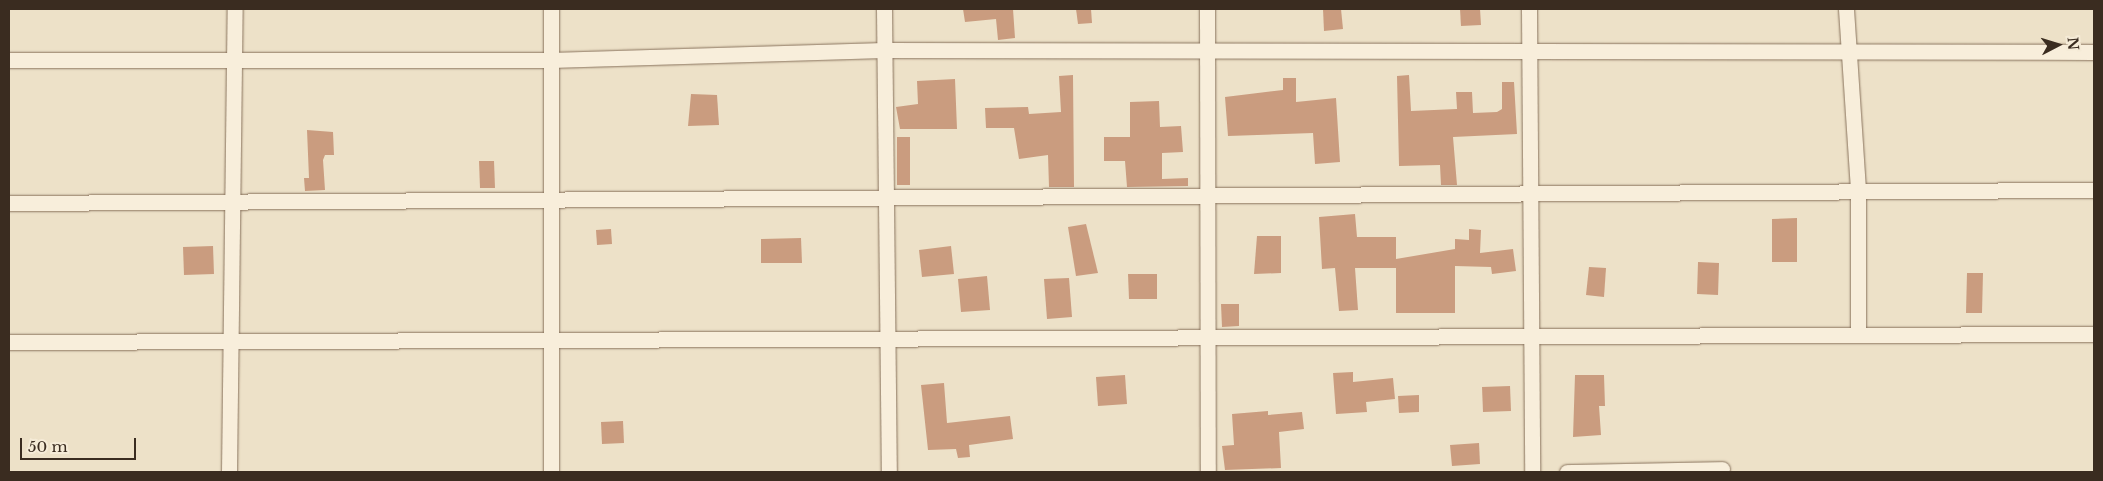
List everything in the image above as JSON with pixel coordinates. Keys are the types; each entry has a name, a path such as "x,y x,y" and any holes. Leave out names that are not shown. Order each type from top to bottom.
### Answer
{"street":[{"path":"229,472 235,9"},
{"path":"551,9 549,198 551,472"},
{"path":"884,9 886,338 889,472"},
{"path":"1207,9 1208,472"},
{"path":"1529,9 1528,193 1532,336 1532,472"},
{"path":"1846,9 1858,191 1858,335"},
{"path":"9,60 550,60 884,50 1207,51 1529,55 2094,52"},
{"path":"9,204 549,198 885,200 1528,193 2094,190"},
{"path":"9,342 886,338 1208,340 1532,336 2094,334"},
{"path":"1567,472 1722,469"}],"building":[{"path":"963,9 1013,9 1015,38 998,40 996,19 965,22"},
{"path":"1076,9 1091,9 1092,23 1078,24"},
{"path":"1323,9 1341,9 1343,29 1324,31"},
{"path":"1460,9 1480,9 1481,25 1461,26"},
{"path":"1073,75 1074,187 1049,187 1048,155 1019,159 1014,128 986,128 985,108 1028,107 1029,114 1061,112 1059,76"},
{"path":"1409,75 1411,111 1457,109 1456,92 1472,92 1473,113 1497,112 1502,109 1502,82 1514,82 1517,134 1453,137 1457,185 1441,185 1440,165 1399,166 1397,76"},
{"path":"1283,78 1296,78 1296,102 1336,98 1340,162 1315,164 1313,133 1228,136 1225,97 1283,90"},
{"path":"955,79 957,129 900,129 896,107 918,104 917,81"},
{"path":"691,94 717,95 719,125 688,126"},
{"path":"1159,101 1160,127 1181,126 1183,152 1162,153 1162,179 1188,178 1188,186 1127,187 1125,161 1104,161 1104,137 1130,137 1130,102"},
{"path":"307,130 333,132 334,155 325,155 323,160 325,190 305,191 304,178 309,178"},
{"path":"897,137 910,137 910,185 897,185"},
{"path":"479,161 494,161 495,188 480,188"},
{"path":"1355,214 1357,237 1396,237 1396,259 1455,249 1455,239 1469,240 1469,229 1481,230 1480,253 1513,249 1516,271 1492,274 1491,267 1455,266 1455,313 1396,313 1396,268 1355,268 1358,310 1339,311 1335,268 1322,269 1319,217"},
{"path":"1797,218 1797,262 1772,262 1772,219"},
{"path":"1086,224 1098,273 1076,276 1068,227"},
{"path":"611,229 612,244 597,245 596,230"},
{"path":"1257,236 1281,236 1281,273 1254,274"},
{"path":"801,238 802,263 761,263 761,239"},
{"path":"213,246 214,274 184,275 183,247"},
{"path":"951,246 954,274 922,277 919,250"},
{"path":"1698,262 1719,263 1718,295 1697,294"},
{"path":"1589,267 1606,268 1604,297 1586,295"},
{"path":"1967,273 1983,273 1982,313 1966,313"},
{"path":"1128,274 1157,274 1157,299 1129,299"},
{"path":"987,276 990,310 961,312 958,279"},
{"path":"1069,278 1072,317 1047,319 1044,279"},
{"path":"1221,304 1239,304 1239,326 1222,327"},
{"path":"1353,372 1353,382 1393,378 1395,399 1366,402 1367,412 1336,414 1333,373"},
{"path":"1125,375 1127,404 1098,406 1096,377"},
{"path":"1575,375 1604,375 1605,406 1599,406 1601,435 1573,437"},
{"path":"944,383 947,423 1010,416 1013,439 969,445 970,457 958,458 956,449 928,450 921,385"},
{"path":"1510,386 1511,411 1483,412 1482,387"},
{"path":"1419,395 1419,412 1399,413 1398,396"},
{"path":"1268,411 1268,415 1302,412 1304,429 1279,432 1281,468 1225,470 1222,446 1234,445 1232,414"},
{"path":"623,421 624,443 602,444 601,422"},
{"path":"1479,443 1480,464 1452,466 1450,445"}]}
